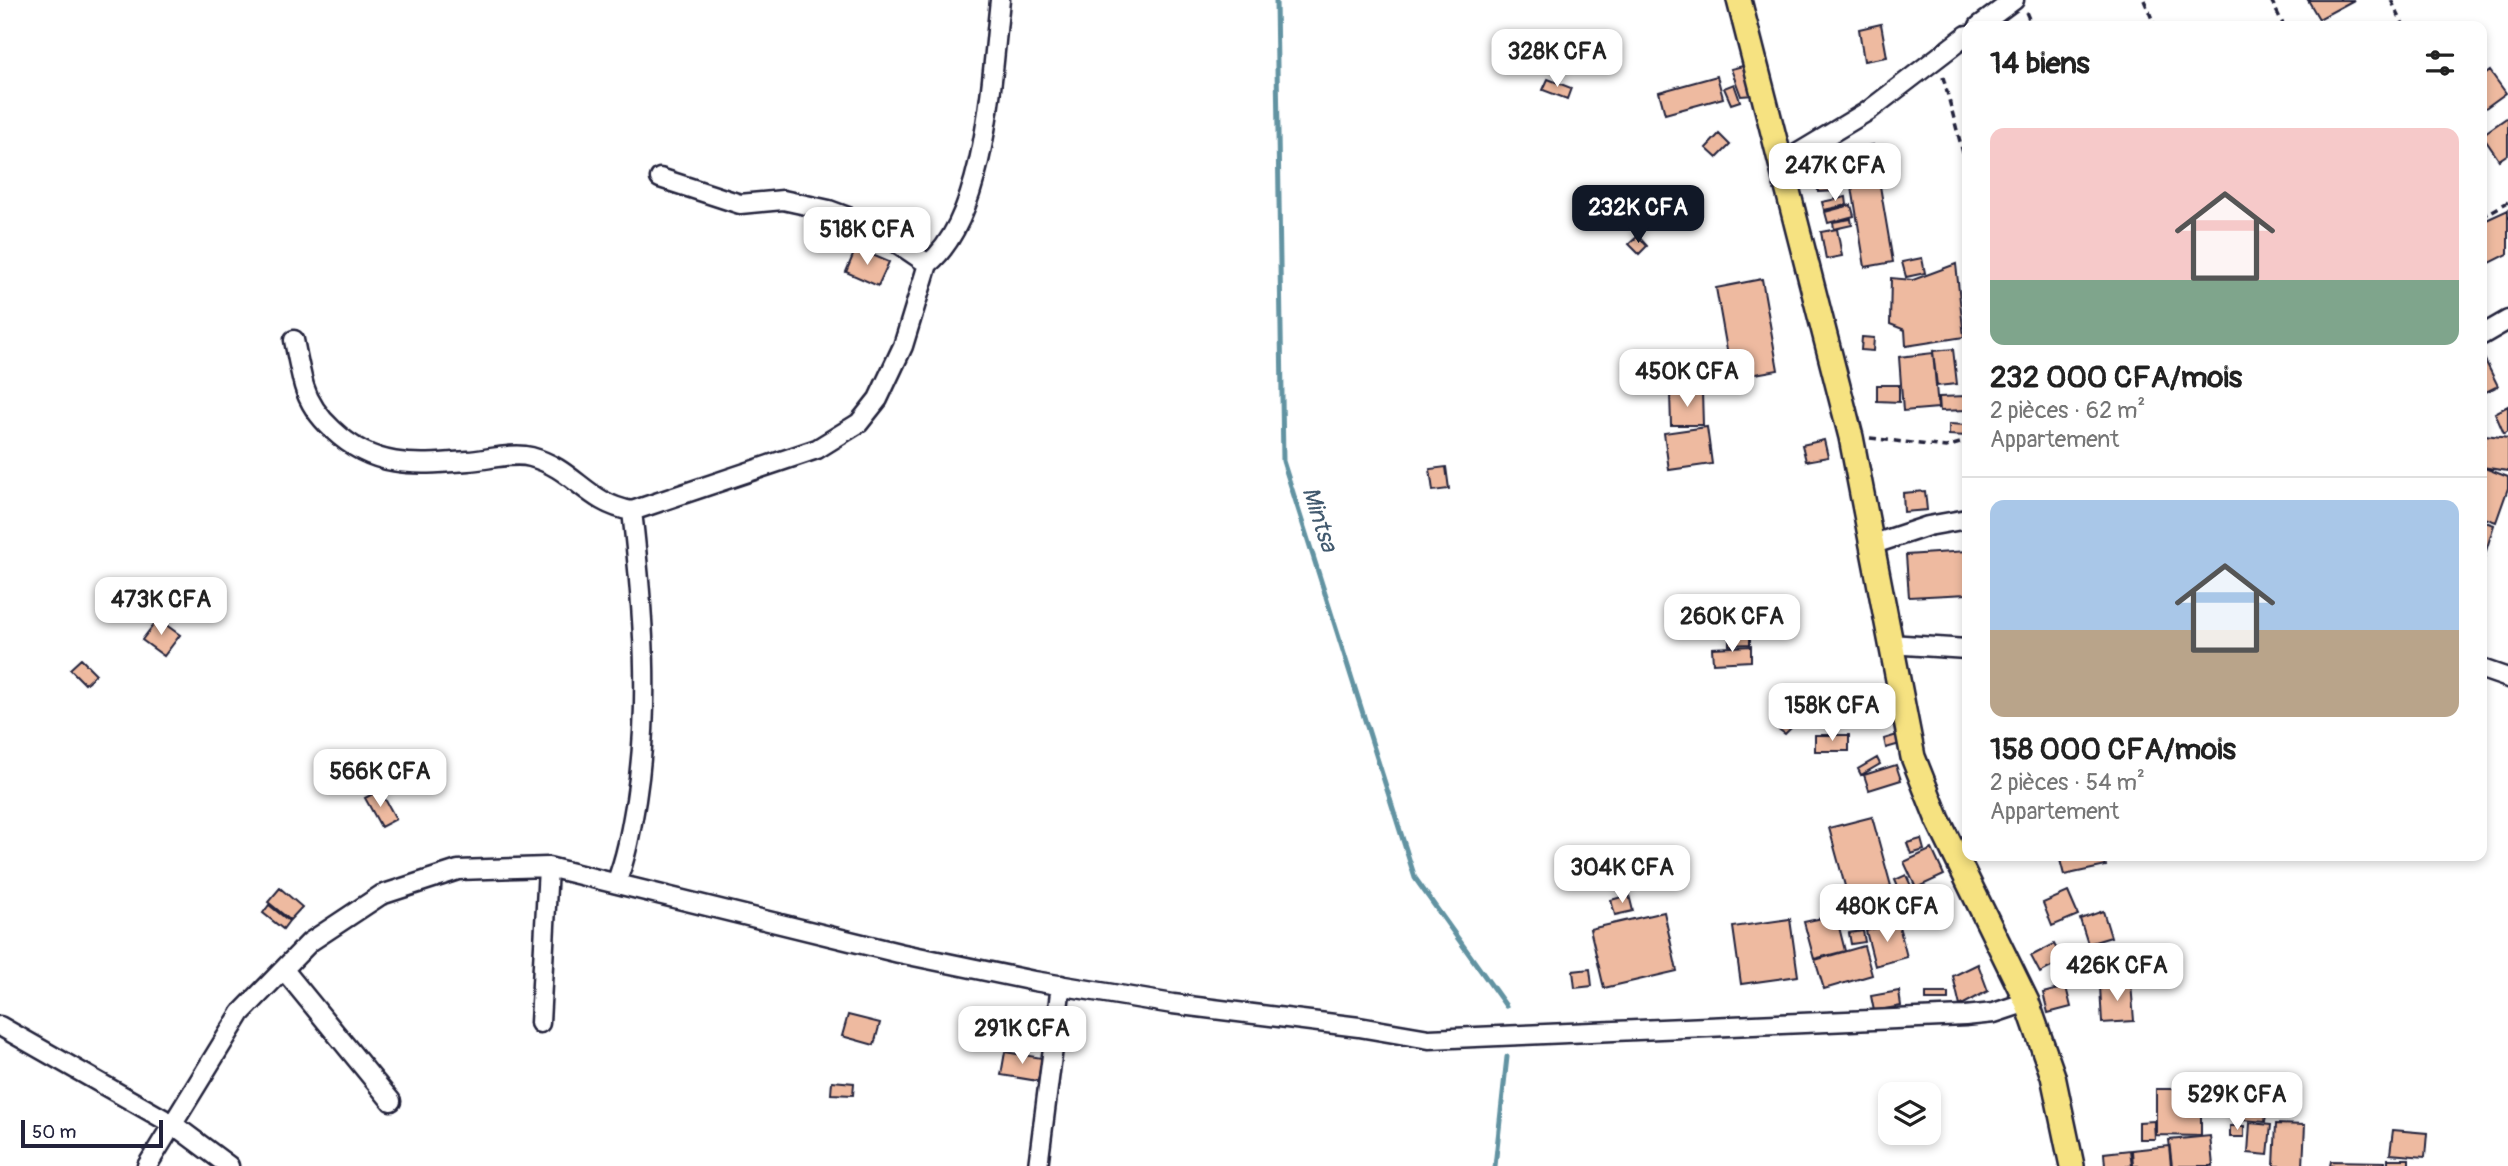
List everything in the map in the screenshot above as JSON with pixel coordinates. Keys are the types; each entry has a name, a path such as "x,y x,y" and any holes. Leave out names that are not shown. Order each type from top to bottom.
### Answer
{"main road":[{"path":"1739,0 1851,437 1913,757 1938,820 2028,1002 2053,1076 2072,1166"}],"street":[{"path":"294,340 305,389 323,420 346,442 369,457 402,463 466,462 528,456 560,467 597,499 614,508 632,511 817,449 859,423 878,399 903,346 928,264 943,252 958,226 978,164 990,94 1000,0"},
{"path":"1986,21 2014,0"},
{"path":"1780,164 1868,111 1962,39"},
{"path":"660,178 740,204 783,200 829,209 872,226 928,264"},
{"path":"2487,332 2508,320"},
{"path":"616,883 627,856 641,768 645,698 645,651 632,511"},
{"path":"1871,545 1928,526 1962,520"},
{"path":"1889,644 1962,649"},
{"path":"2487,671 2508,678"},
{"path":"540,1023 548,867"},
{"path":"147,1166 241,1013 310,942 381,895 458,870 548,867 899,953 1061,985 1173,1004 1359,1027 1429,1039 1965,1016 1994,1013 2028,1002"},
{"path":"284,970 391,1101"},
{"path":"1038,1166 1061,985"},
{"path":"0,1026 174,1125 229,1166"}],"path":[{"path":"2144,0 2153,21"},
{"path":"2271,0 2282,21"},
{"path":"2391,0 2402,21"},
{"path":"1938,58 1962,149"},
{"path":"2487,214 2508,202"},
{"path":"1851,437 1946,447 1962,442"}],"building":[{"path":"2308,0 2354,0 2319,19"},
{"path":"1881,24 1887,57 1864,61 1859,29"},
{"path":"1747,65 1753,95 1741,96 1731,69"},
{"path":"2490,71 2506,93 2487,107 2487,73"},
{"path":"1717,76 1723,98 1665,114 1659,92"},
{"path":"1548,79 1571,88 1567,99 1543,90"},
{"path":"1734,84 1740,101 1731,104 1724,88"},
{"path":"2508,117 2508,154 2499,160 2487,142 2487,132"},
{"path":"1719,134 1730,145 1717,158 1706,148"},
{"path":"1873,145 1893,262 1865,267 1846,150"},
{"path":"1837,172 1838,191 1818,192 1817,173"},
{"path":"1846,197 1847,205 1824,210 1822,202"},
{"path":"1851,205 1854,216 1828,223 1825,212"},
{"path":"2508,210 2508,254 2487,264 2487,220"},
{"path":"1851,219 1852,225 1834,229 1833,222"},
{"path":"1837,229 1842,256 1826,259 1821,232"},
{"path":"1638,236 1647,246 1639,254 1629,244"},
{"path":"856,248 889,262 878,286 846,272"},
{"path":"1922,258 1925,273 1906,277 1902,262"},
{"path":"1956,264 1962,337 1906,346 1905,330 1890,324 1891,278 1913,280"},
{"path":"1762,279 1778,370 1732,378 1716,288"},
{"path":"1862,337 1874,338 1873,351 1861,350"},
{"path":"1953,349 1957,384 1937,386 1933,351"},
{"path":"1933,353 1938,408 1903,411 1899,357"},
{"path":"2487,364 2498,386 2487,392"},
{"path":"1877,385 1899,385 1899,402 1877,401"},
{"path":"1702,392 1703,425 1671,425 1670,393"},
{"path":"1962,396 1962,410 1940,411 1939,397"},
{"path":"2508,406 2508,431 2504,434 2495,413"},
{"path":"1949,424 1962,425 1962,436 1949,435"},
{"path":"1707,427 1712,464 1669,470 1664,433"},
{"path":"2487,435 2508,438 2508,471 2487,468"},
{"path":"1824,440 1828,457 1806,461 1802,445"},
{"path":"1446,467 1449,489 1433,491 1430,469"},
{"path":"2487,469 2508,477 2508,488 2496,522 2487,519"},
{"path":"1925,491 1927,510 1904,512 1903,493"},
{"path":"2487,523 2494,525 2487,548"},
{"path":"1962,551 1962,594 1909,597 1906,555"},
{"path":"158,619 180,635 164,656 142,640"},
{"path":"1750,633 1750,644 1729,645 1729,634"},
{"path":"1751,646 1751,661 1713,663 1712,648"},
{"path":"81,659 96,674 85,684 70,669"},
{"path":"1784,718 1793,726 1785,734 1776,727"},
{"path":"1815,735 1849,735 1849,751 1815,751"},
{"path":"1897,735 1900,744 1886,748 1884,739"},
{"path":"1877,758 1880,764 1861,775 1858,769"},
{"path":"1896,765 1901,780 1869,790 1864,775"},
{"path":"380,790 396,819 381,827 365,798"},
{"path":"1872,817 1891,886 1848,897 1829,828"},
{"path":"1921,839 1924,850 1911,854 1907,843"},
{"path":"1932,849 1944,875 1916,888 1904,862"},
{"path":"2060,861 2105,861 2106,866 2064,875"},
{"path":"1906,875 1912,888 1901,894 1895,880"},
{"path":"280,888 302,907 290,920 268,902"},
{"path":"2068,892 2078,915 2052,926 2043,903"},
{"path":"1629,895 1633,911 1615,915 1611,900"},
{"path":"269,905 289,921 283,929 263,913"},
{"path":"2103,911 2111,937 2088,944 2080,919"},
{"path":"1664,912 1677,971 1604,988 1590,929"},
{"path":"1836,915 1845,951 1814,959 1804,922"},
{"path":"1790,919 1798,976 1741,984 1733,927"},
{"path":"1898,922 1907,957 1875,966 1866,931"},
{"path":"1863,931 1865,942 1851,944 1849,933"},
{"path":"2054,944 2063,961 2040,973 2031,956"},
{"path":"1864,946 1872,975 1824,989 1815,960"},
{"path":"2110,947 2112,960 2099,963 2096,950"},
{"path":"1978,964 1988,991 1960,1006 1953,976"},
{"path":"1590,969 1592,986 1575,988 1573,971"},
{"path":"2131,983 2134,1021 2102,1023 2100,986"},
{"path":"2066,987 2071,1007 2048,1013 2043,993"},
{"path":"1899,991 1901,1006 1874,1011 1871,996"},
{"path":"1926,993 1948,993 1948,1000 1926,1000"},
{"path":"848,1015 880,1023 874,1045 842,1036"},
{"path":"1005,1052 1042,1058 1038,1081 1001,1075"},
{"path":"832,1081 854,1083 853,1095 831,1094"},
{"path":"2249,1081 2270,1084 2265,1122 2244,1120"},
{"path":"2156,1089 2201,1089 2201,1136 2156,1135"},
{"path":"2207,1093 2233,1096 2231,1116 2206,1113"},
{"path":"2154,1121 2155,1139 2139,1139 2139,1122"},
{"path":"2250,1123 2271,1125 2268,1155 2248,1153"},
{"path":"2276,1124 2305,1125 2303,1166 2274,1166"},
{"path":"2230,1126 2244,1126 2244,1137 2230,1137"},
{"path":"2393,1130 2427,1133 2425,1157 2390,1154"},
{"path":"2210,1136 2213,1166 2172,1166 2169,1140"},
{"path":"2169,1146 2171,1166 2133,1166 2132,1150"},
{"path":"2130,1150 2132,1166 2105,1166 2104,1153"},
{"path":"2388,1159 2409,1159 2409,1166 2388,1166"},
{"path":"2331,1161 2385,1162 2385,1166 2330,1166"}],"waterway":[{"name":"Mintsa","path":"1276,0 1283,461 1415,878 1506,1006"},
{"name":"Mintsa","path":"1495,1166 1507,1057"}]}
